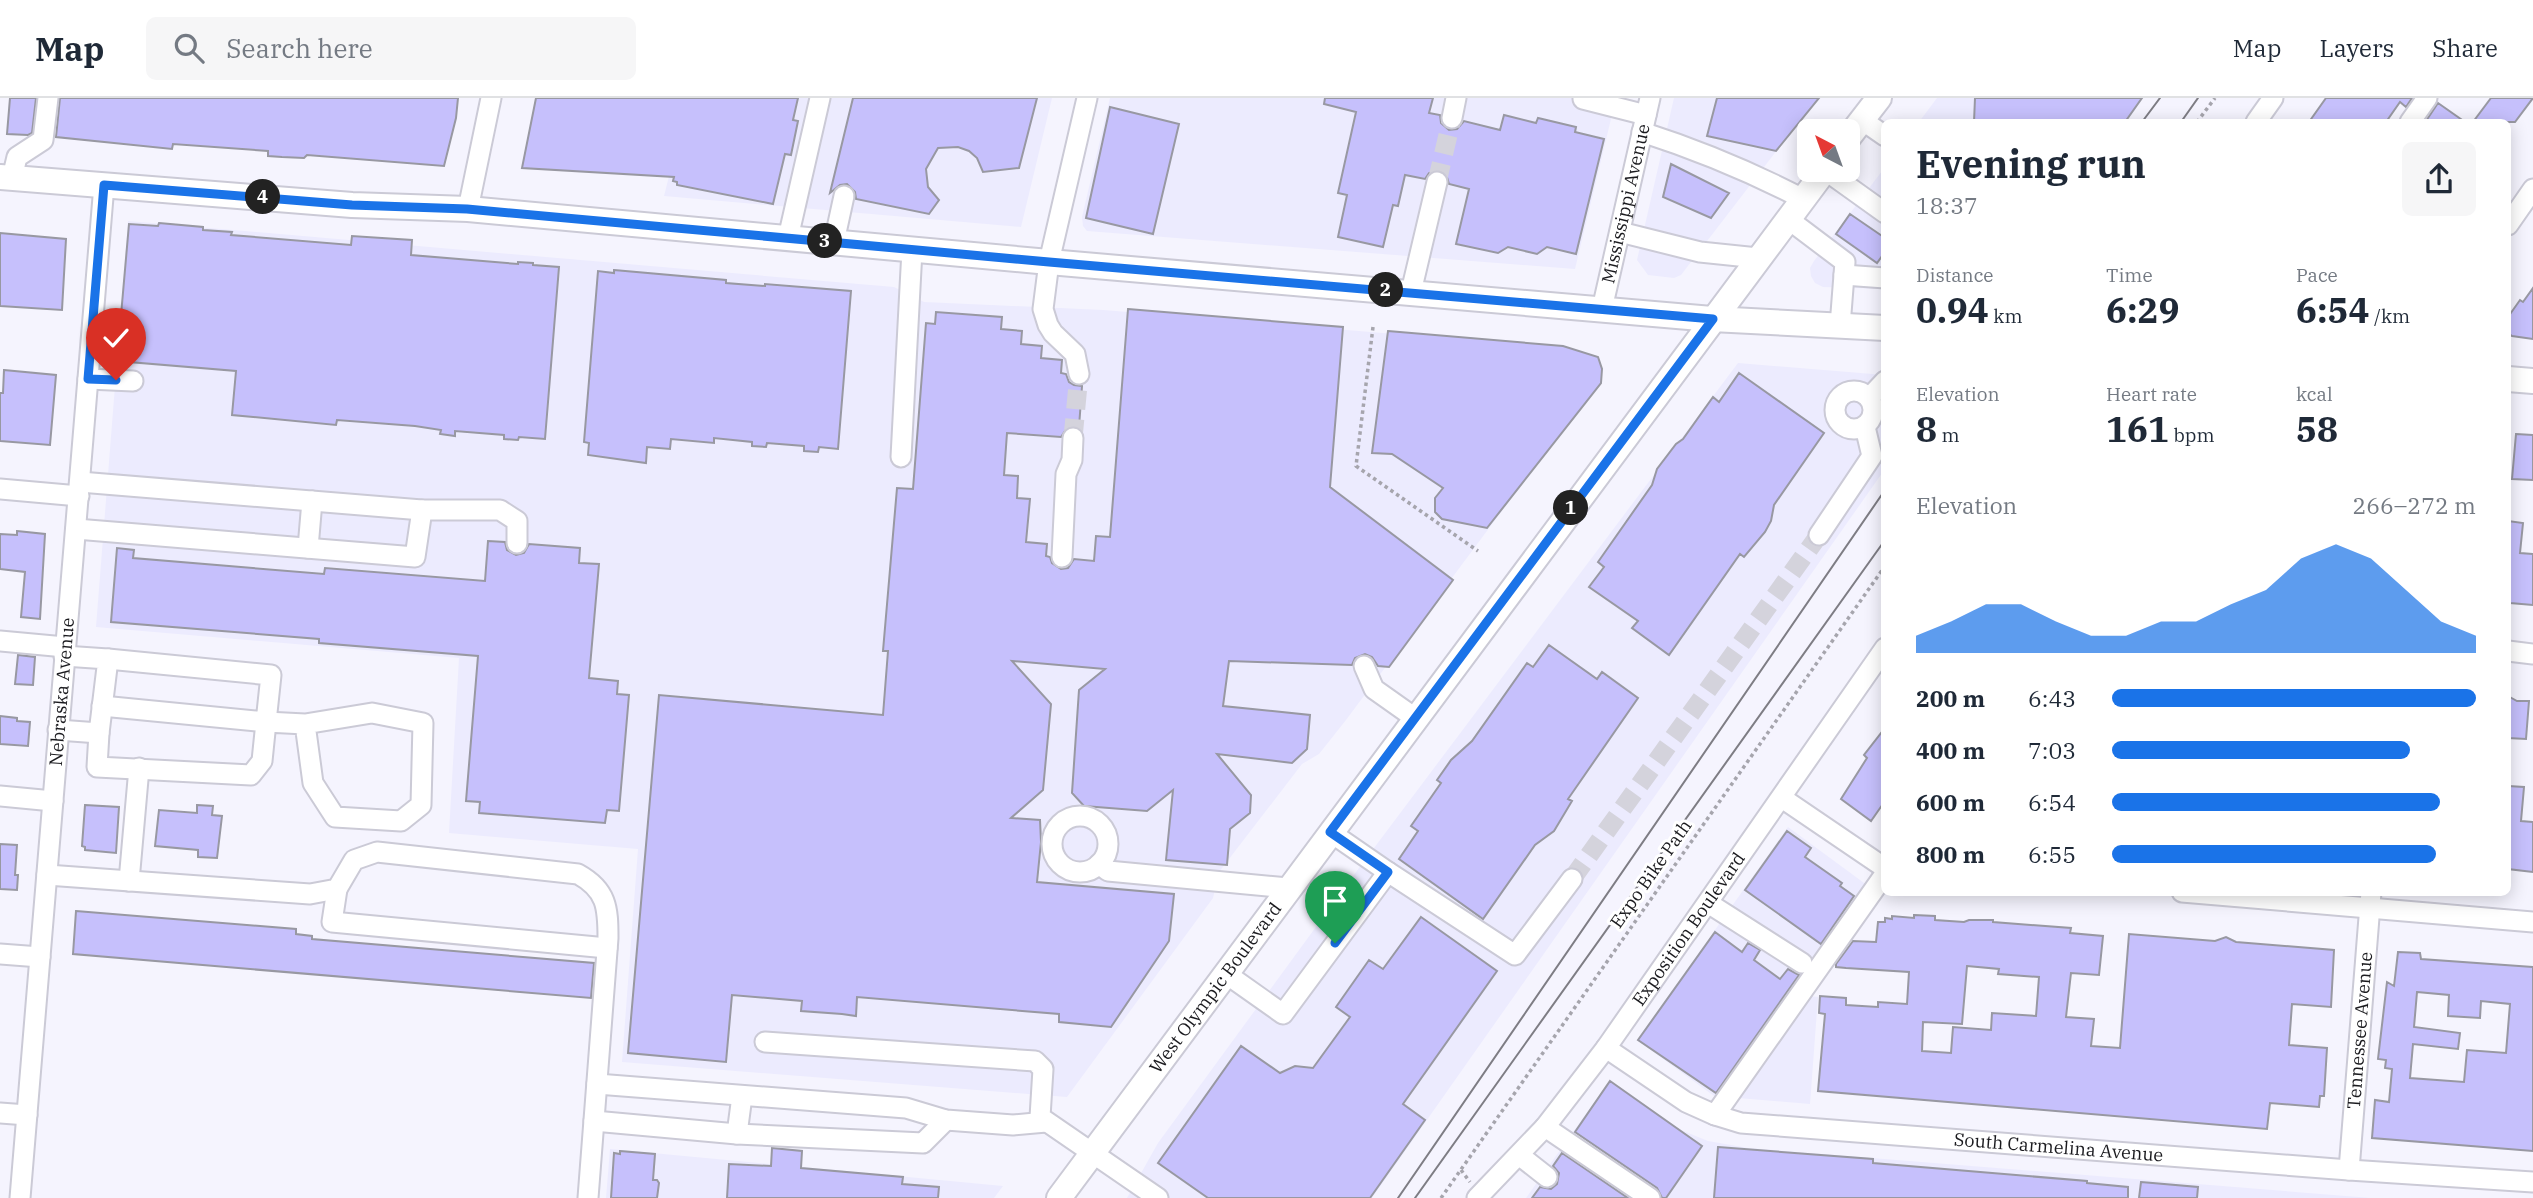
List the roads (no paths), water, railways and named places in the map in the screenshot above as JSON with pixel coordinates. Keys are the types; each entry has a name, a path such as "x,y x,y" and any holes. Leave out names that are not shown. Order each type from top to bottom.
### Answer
{"main road":[{"path":"1860,123 1879,98"},
{"path":"6,178 352,205 467,209 1713,319 1881,328"},
{"name":"West Olympic Boulevard","path":"1059,1198 1816,182"},
{"path":"2511,379 2533,382"}],"street":[{"path":"6,178 16,157 43,140 48,98"},
{"path":"467,209 491,98"},
{"path":"788,238 820,98"},
{"path":"1074,370 1074,354 1048,325 1042,309 1049,262 1087,98"},
{"path":"1452,118 1456,98"},
{"path":"2258,119 2273,98"},
{"path":"2412,119 2427,98"},
{"path":"1583,99 1646,115 1686,146 1760,177 1803,199"},
{"name":"Mississippi Avenue","path":"1602,309 1646,115"},
{"path":"1860,130 1881,135"},
{"path":"1411,292 1437,181"},
{"path":"1842,182 1881,210"},
{"name":"Nebraska Avenue","path":"20,1198 104,185"},
{"path":"2511,222 2533,189"},
{"path":"834,242 845,196"},
{"path":"1788,219 1845,262 1840,326"},
{"path":"1620,232 1700,252 1758,258"},
{"path":"901,457 912,250"},
{"path":"1844,275 1881,278"},
{"path":"88,379 133,381"},
{"path":"1869,398 1881,386"},
{"path":"1859,391 1869,398 1874,410 1865,427 1845,427 1837,418 1835,406 1842,395 1859,391"},
{"path":"1819,535 1872,456 1865,427"},
{"path":"1062,558 1066,474 1072,460 1068,438"},
{"path":"0,489 79,489 312,501 422,510 500,510 517,521 517,543"},
{"path":"309,548 312,501"},
{"path":"76,529 415,558 422,510"},
{"path":"0,641 108,659 271,675 262,761 251,775 97,767 108,659"},
{"path":"2511,651 2533,654"},
{"name":"Exposition Boulevard","path":"1477,1198 1545,1128 1606,1048 1881,654"},
{"path":"1364,666 1374,689 1415,718"},
{"path":"102,706 266,722 305,724 372,713 423,723 421,805 401,821 335,817 313,783 305,724"},
{"path":"58,730 99,733"},
{"path":"129,881 139,768"},
{"path":"0,796 53,801"},
{"path":"1782,798 1881,865"},
{"path":"1330,832 1515,955 1572,879"},
{"path":"588,1198 607,948 608,909 601,893 590,880 578,874 377,852 354,860 337,890 332,922 607,948"},
{"path":"1099,864 1108,871 1288,888"},
{"path":"1225,973 1283,1014 1388,872"},
{"path":"47,874 310,894 337,890"},
{"path":"1715,1115 1881,880"},
{"path":"2276,896 2371,900 2533,922"},
{"name":"Tennessee Avenue","path":"2349,1170 2371,900"},
{"path":"1708,903 1802,963"},
{"path":"0,954 40,957"},
{"path":"765,1042 1035,1061 1043,1069 1040,1117 1158,1198"},
{"name":"South Carmelina Avenue","path":"1606,1048 1686,1102 1741,1123 2532,1182"},
{"path":"597,1084 906,1108 946,1120 1013,1125 1046,1122"},
{"path":"737,1134 742,1096"},
{"path":"0,1113 27,1115"},
{"path":"594,1121 737,1134 923,1143 946,1120"},
{"path":"1545,1128 1650,1198"},
{"path":"1519,1155 1546,1177"}],"tunnel":[{"path":"1437,182 1452,118"},
{"path":"1073,438 1079,374"},
{"path":"1572,879 1819,535"}],"tram line":[{"path":"2144,119 2160,98"},
{"path":"2183,119 2198,98"},
{"path":"1398,1198 1881,496"},
{"path":"1415,1198 1881,546"}]}
